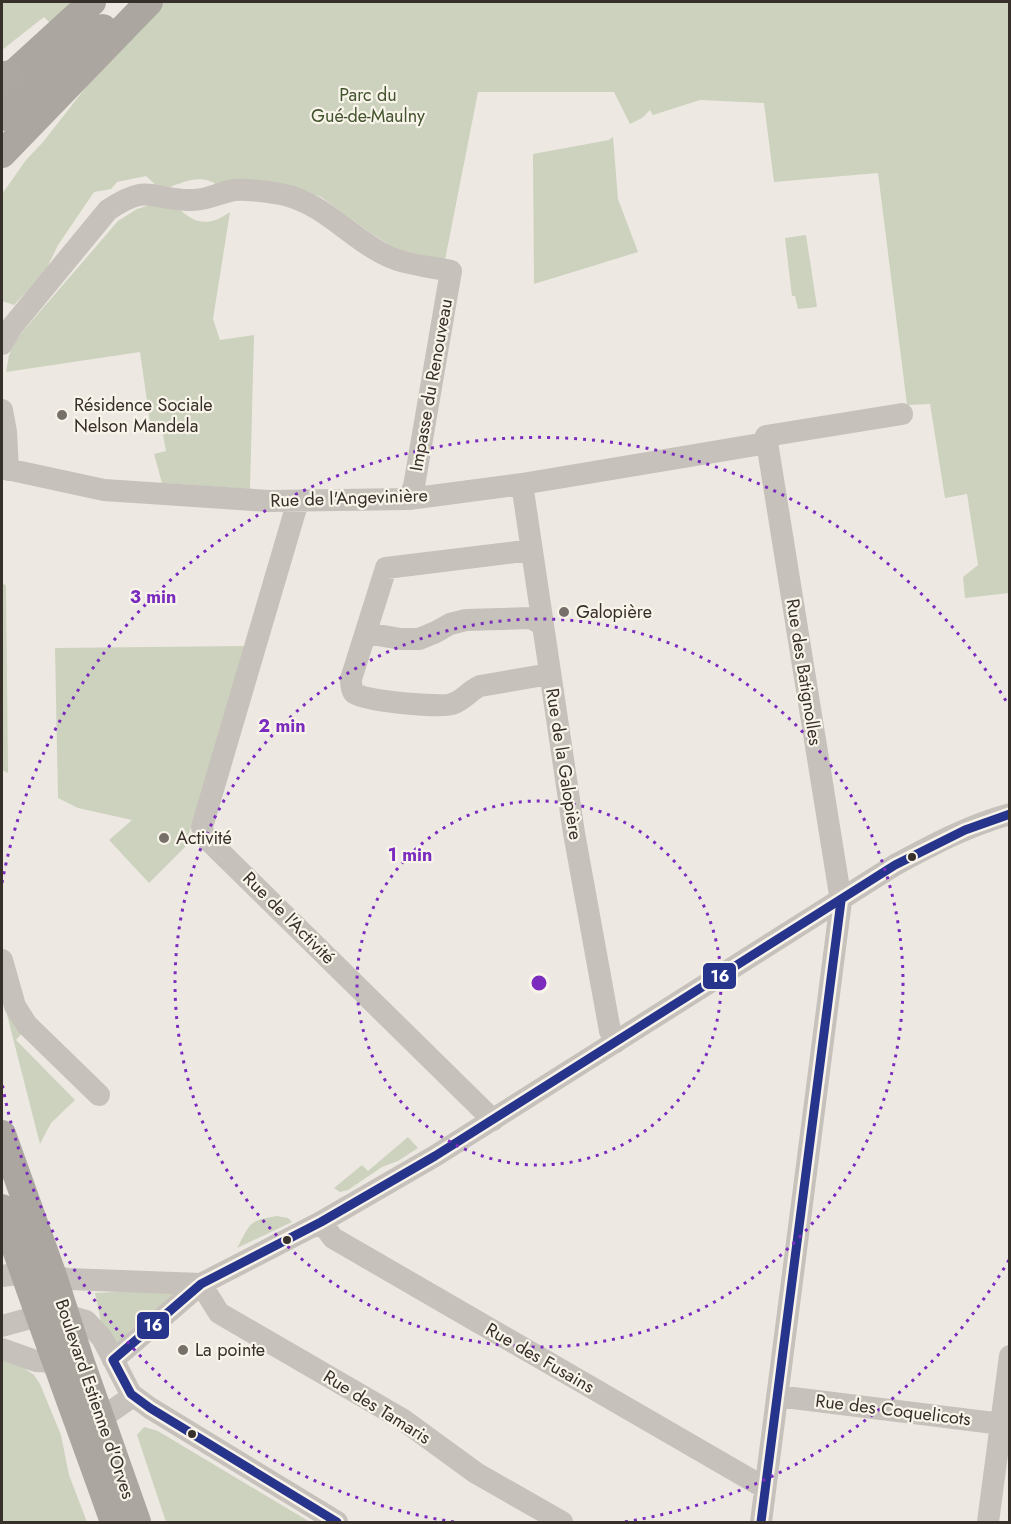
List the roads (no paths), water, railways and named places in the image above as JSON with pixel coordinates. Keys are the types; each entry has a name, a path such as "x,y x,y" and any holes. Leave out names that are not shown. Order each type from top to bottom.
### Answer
{"main road":[{"path":"2,117 114,8 149,2"},
{"path":"2,153 80,41 114,8"},
{"path":"4,80 80,41"},
{"name":"Boulevard Estienne d'Orves","path":"2,1134 53,1276 55,1362 114,1522"},
{"name":"Boulevard Estienne d'Orves","path":"5,1217 13,1274 54,1313 100,1419 137,1522"}],"street":[{"name":"Impasse du Renouveau","path":"2,344 11,328 108,210 129,198 144,193 194,201 236,190 297,198 315,206 367,244 393,259 451,271 414,486 409,499"},
{"path":"2,410 6,432 5,469"},
{"path":"766,440 902,414"},
{"name":"Rue de l'Angevinière","path":"5,469 104,490 269,501 409,499 522,484 766,440"},
{"name":"Rue des Batignolles","path":"761,1522 841,901 766,440"},
{"name":"Rue de la Galopière","path":"522,484 576,840 610,1031 616,1042"},
{"name":"Rue de l'Activité","path":"298,501 202,827 204,836 493,1120"},
{"path":"532,550 387,568 351,679 352,690 360,697 448,705 460,701 472,689 480,686 550,674"},
{"path":"366,633 401,639 419,639 436,633 450,624 466,620 531,618 543,625"},
{"path":"113,1360 201,1284 321,1222 493,1120 896,865 935,843 986,820 1010,814"},
{"path":"2,960 15,1006 27,1025 99,1095"},
{"path":"2,1254 7,1241 5,1217"},
{"name":"Rue des Fusains","path":"321,1222 333,1238 765,1488"},
{"path":"13,1274 68,1279 201,1284"},
{"name":"Rue des Tamaris","path":"201,1284 219,1313 402,1419 476,1473 562,1522"},
{"path":"2,1326 54,1313 86,1321 94,1328 131,1394 150,1408 337,1522"},
{"path":"2,1349 36,1361 55,1362"},
{"path":"988,1522 1005,1424 1010,1356"},
{"path":"100,1419 126,1401 131,1394"},
{"name":"Rue des Coquelicots","path":"777,1396 1005,1424"}],"place":[{"name":"Résidence Sociale Nelson Mandela","path":"62,415"},
{"name":"Galopière","path":"564,612"},
{"name":"Activité","path":"164,838"},
{"name":"La pointe","path":"183,1350"}],"park label":[{"name":"Parc du Gué-de-Maulny","path":"368,106"}]}
